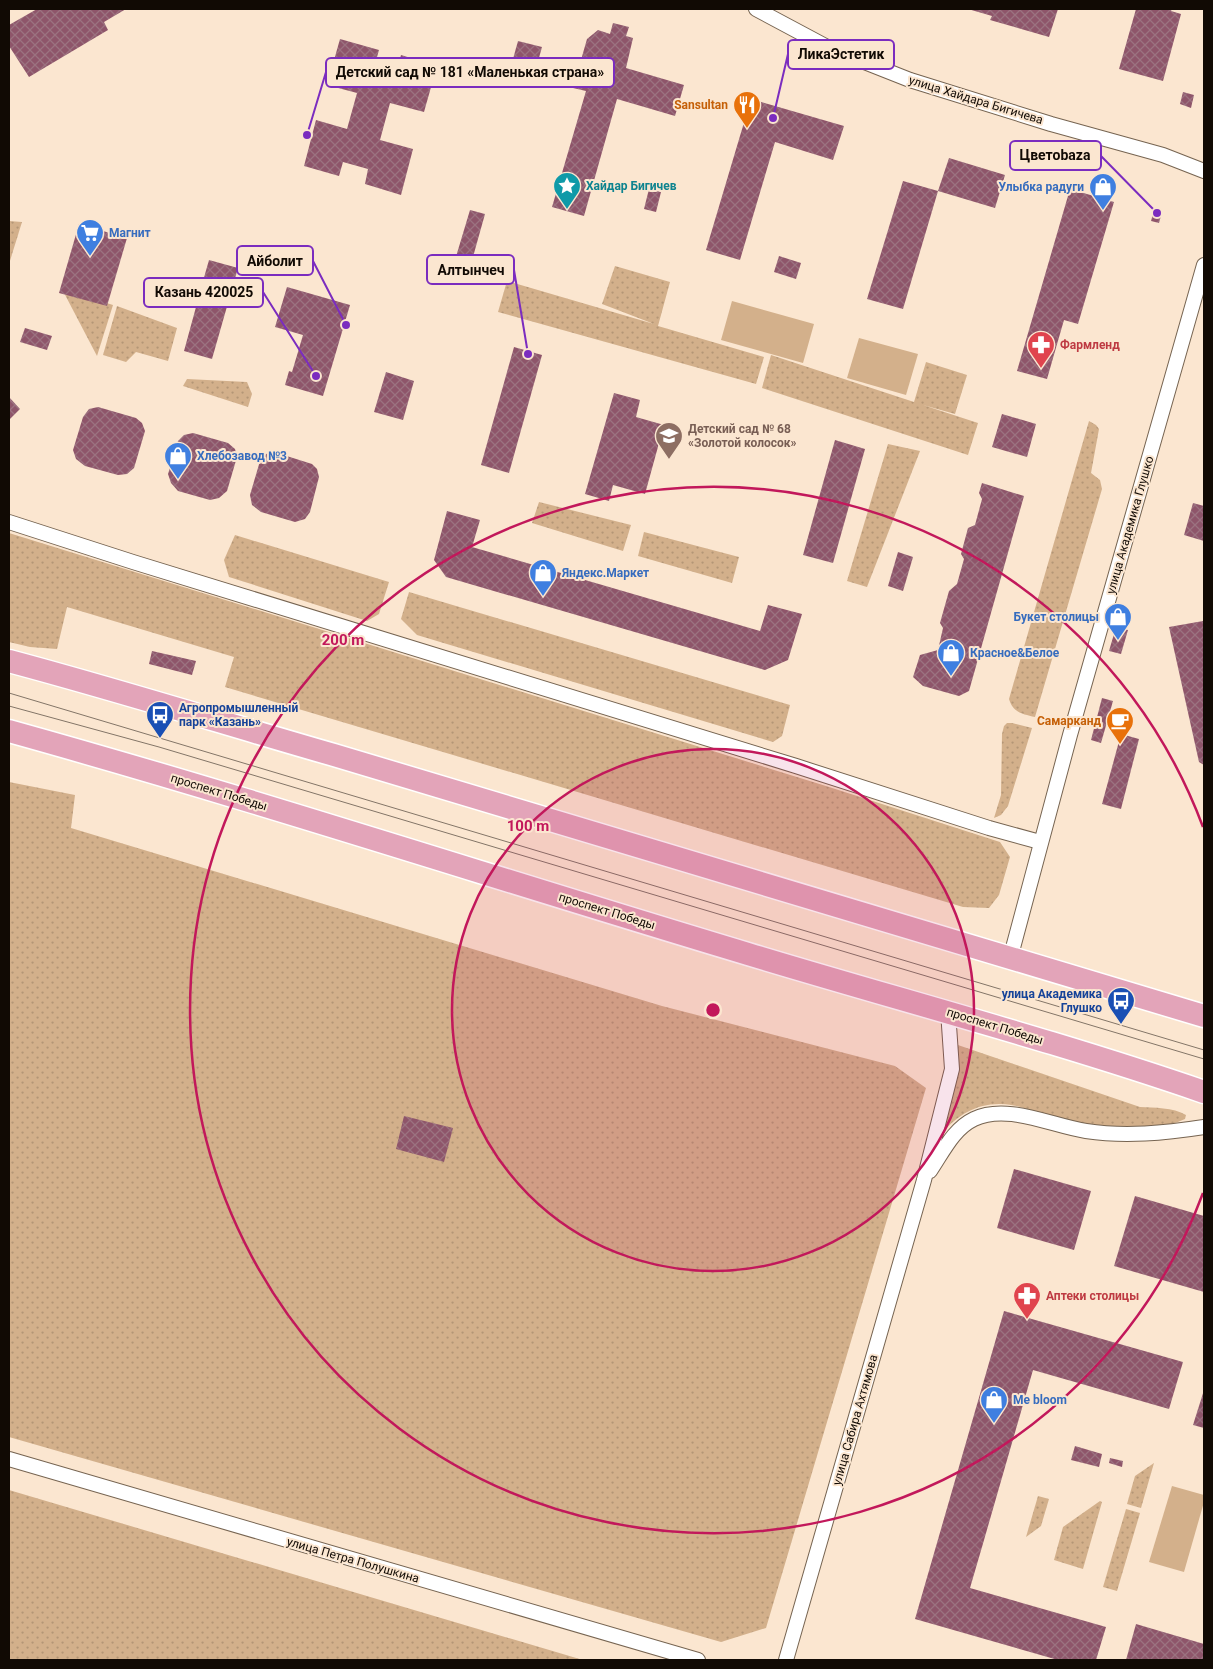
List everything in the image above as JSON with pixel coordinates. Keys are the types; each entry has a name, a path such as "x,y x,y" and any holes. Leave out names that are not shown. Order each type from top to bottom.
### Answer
{"main road":[{"path":"9,661 447,788 1204,1016"},
{"name":"проспект Победы","path":"9,731 236,797 750,955 1127,1065 1204,1092"}],"street":[{"name":"улица Хайдара Бигичева","path":"756,9 829,48 910,80 1050,124 1163,155 1204,171"},
{"name":"улица Академика Глушко","path":"1010,959 1040,842 1204,265"},
{"path":"9,522 786,763 989,828 1040,842"},
{"name":"улица Сабира Ахтямова","path":"786,1660 924,1180 952,1069 948,1012"},
{"name":"улица Сабира Ахтямова","path":"924,1180 954,1134 974,1119 991,1114 1010,1114 1086,1132 1143,1134 1204,1127"},
{"name":"улица Петра Полушкина","path":"9,1459 698,1660"}],"shaded area":[{"path":"9,221 22,222 9,264"},
{"path":"615,266 670,282 658,326 764,357 756,384 498,312 507,281 654,324 602,304"},
{"path":"62,289 113,305 97,356"},
{"path":"732,301 814,324 803,363 721,340"},
{"path":"117,306 177,328 168,361 136,352 126,362 103,355"},
{"path":"859,338 918,354 906,395 847,378"},
{"path":"771,355 914,402 926,362 967,375 955,414 923,405 978,423 968,455 762,388"},
{"path":"187,379 247,382 252,394 248,407 183,386"},
{"path":"1089,421 1099,429 1091,473 1100,480 1102,489 1035,717 1016,710 1009,699"},
{"path":"888,444 920,451 867,587 847,581"},
{"path":"539,502 631,525 623,551 532,523"},
{"path":"644,532 739,557 732,583 638,556"},
{"path":"9,533 826,786 1000,842 1010,857 999,895 989,908 963,907 225,687 234,657 67,607 57,649 30,647 9,642"},
{"path":"235,535 389,582 379,614 367,621 229,577 224,560"},
{"path":"409,592 790,705 782,736 773,742 417,635 401,619"},
{"path":"1007,723 1032,728 1008,806 1001,815 994,818 1001,795 1002,734"},
{"path":"9,782 75,795 71,828 662,1006 895,1066 926,1088 766,1628 721,1642 9,1437"},
{"path":"955,1044 1140,1107 1163,1108 1181,1112 1186,1115 1185,1119 1169,1125 1151,1128 1134,1130 1116,1129 1081,1124 1047,1116 1017,1106 999,1104 975,1108 955,1120 943,1132"},
{"path":"1154,1463 1141,1508 1127,1504 1135,1476"},
{"path":"1172,1486 1204,1495 1204,1502 1184,1572 1149,1562"},
{"path":"9,1490 583,1660 9,1660"},
{"path":"1038,1496 1049,1499 1041,1526 1026,1537"},
{"path":"1100,1501 1102,1502 1083,1569 1054,1560 1063,1527"},
{"path":"1126,1509 1140,1513 1117,1591 1103,1587"}],"building":[{"path":"37,9 126,9 104,22 108,30 29,77 9,46 9,25"},
{"path":"968,9 1058,9 1049,37 990,20 992,16"},
{"path":"1136,9 1172,9 1171,11 1181,14 1163,81 1119,69"},
{"path":"613,23 629,27 626,36 633,38 626,68 684,85 675,116 617,99 584,216 552,207 586,91 573,88 587,39 598,30 610,34"},
{"path":"340,39 379,50 375,64 397,70 401,55 437,66 424,112 390,103 380,140 413,149 401,195 365,184 368,169 343,162 339,176 304,166 316,120 347,129 357,93 327,85"},
{"path":"518,41 542,47 537,65 513,59"},
{"path":"1183,92 1194,95 1191,108 1180,104"},
{"path":"751,99 844,126 833,160 775,142 740,260 706,250"},
{"path":"949,158 1005,175 995,208 938,191"},
{"path":"903,181 938,191 903,309 867,299"},
{"path":"649,189 661,192 656,212 644,209"},
{"path":"1070,189 1114,202 1078,324 1064,320 1047,379 1017,371"},
{"path":"470,210 485,214 471,264 455,260"},
{"path":"1154,210 1162,212 1159,223 1151,221"},
{"path":"79,224 127,238 107,306 59,293"},
{"path":"779,256 801,263 796,279 774,272"},
{"path":"209,260 238,268 212,359 184,351 196,307 181,303 186,284 201,288"},
{"path":"287,287 350,305 323,396 285,385 289,371 292,372 303,335 275,327"},
{"path":"25,328 52,336 47,350 20,342"},
{"path":"514,347 542,355 509,473 481,465"},
{"path":"386,372 414,381 403,420 374,412"},
{"path":"614,393 640,400 636,417 664,425 645,494 613,485 609,501 585,494"},
{"path":"9,397 20,409 9,420"},
{"path":"98,407 136,418 142,423 145,431 134,468 127,474 118,475 85,466 76,459 73,450 83,417 89,409"},
{"path":"1002,414 1036,424 1027,457 992,447"},
{"path":"193,433 228,443 235,449 237,457 227,491 219,498 210,500 178,491 171,483 168,474 178,441 184,435"},
{"path":"835,440 865,449 833,563 803,555"},
{"path":"274,452 312,464 317,469 319,477 310,512 305,519 295,522 261,512 252,505 250,495 260,461 266,454"},
{"path":"982,483 1024,496 969,691 959,696 923,686 913,677 920,655 938,650 943,628 940,623 949,591 957,584 964,559 961,554 968,528 975,525 982,499 979,493"},
{"path":"1193,503 1204,506 1204,541 1184,535"},
{"path":"447,511 480,520 472,547 760,631 768,605 802,614 788,660 765,670 446,577 434,560"},
{"path":"898,552 913,557 903,591 888,586"},
{"path":"1203,621 1204,765 1199,762 1169,627"},
{"name":"Букет столицы","path":"1116,627 1128,630 1121,654 1109,651"},
{"path":"152,651 196,661 192,675 149,664"},
{"path":"1102,698 1113,701 1101,743 1091,740"},
{"path":"1121,734 1139,739 1121,809 1102,804"},
{"path":"404,1116 453,1128 444,1162 396,1149"},
{"path":"1014,1169 1091,1191 1074,1250 997,1228"},
{"path":"1135,1196 1204,1216 1204,1292 1114,1266"},
{"path":"1004,1311 1183,1362 1169,1409 1033,1370 970,1588 1106,1627 1096,1660 1058,1660 915,1619"},
{"path":"1204,1390 1204,1428 1193,1425"},
{"path":"1075,1446 1102,1454 1099,1467 1071,1460"},
{"path":"1110,1458 1123,1461 1122,1467 1109,1463"},
{"path":"1136,1624 1204,1644 1204,1660 1126,1660"}],"tram line":[{"path":"9,693 1204,1050"},
{"path":"9,706 159,747 1204,1059"}],"place":[{"name":"ЛикаЭстетик","path":"773,118"},
{"name":"Sansultan","path":"747,129"},
{"name":"Детский сад № 181 «Маленькая страна»","path":"307,135"},
{"name":"Хайдар Бигичев","path":"567,210"},
{"name":"Улыбка радуги","path":"1103,211"},
{"name":"Цветоbaza","path":"1157,213"},
{"name":"Магнит","path":"90,257"},
{"name":"Айболит","path":"346,325"},
{"name":"Алтынчеч","path":"528,354"},
{"name":"Фармленд","path":"1041,369"},
{"name":"Казань 420025","path":"316,376"},
{"name":"Детский сад № 68 «Золотой колосок»","path":"669,460"},
{"name":"Хлебозавод №3","path":"178,480"},
{"name":"Яндекс.Маркет","path":"543,597"},
{"name":"Букет столицы","path":"1118,641"},
{"name":"Красное&Белое","path":"951,677"},
{"name":"Агропромышленный парк «Казань»","path":"160,739"},
{"name":"Самарканд","path":"1120,745"},
{"name":"улица Академика Глушко","path":"1121,1025"},
{"name":"Аптеки столицы","path":"1027,1320"},
{"name":"Me bloom","path":"994,1424"}]}
